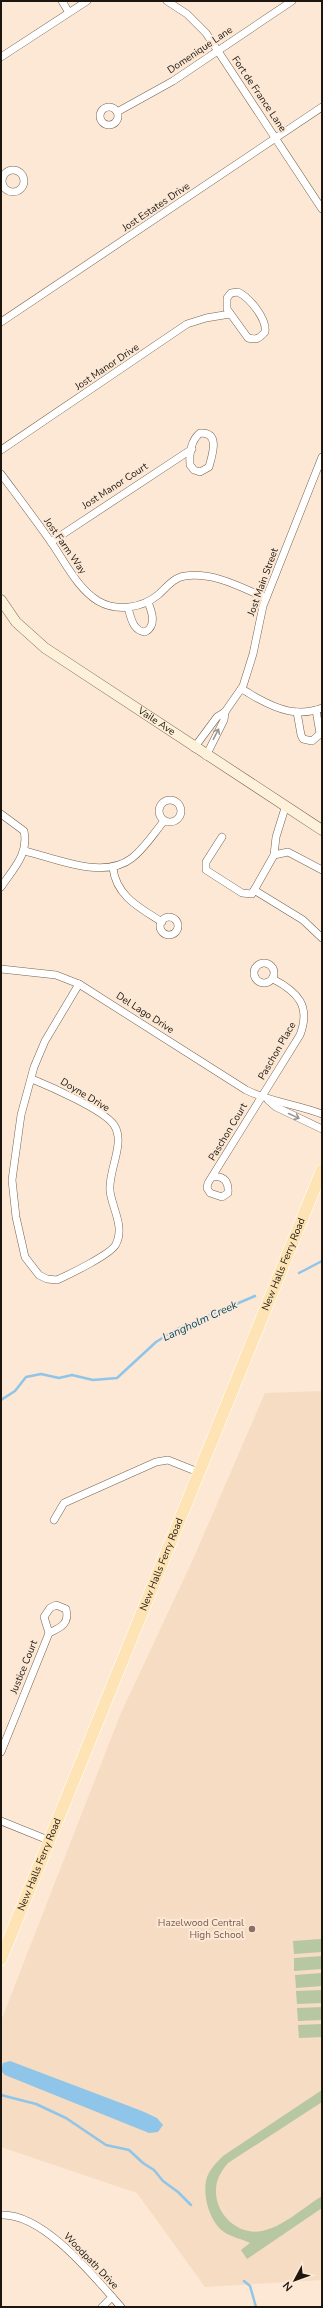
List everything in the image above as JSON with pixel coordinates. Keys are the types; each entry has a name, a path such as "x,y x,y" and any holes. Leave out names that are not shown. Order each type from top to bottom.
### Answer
{"main road":[{"name":"Vaile Ave","path":"1,600 16,622 45,648 285,808 322,830"},
{"name":"New Halls Ferry Road","path":"1,1960 48,1840 322,1170"}],"street":[{"path":"62,1 68,11"},
{"path":"1,57 68,11 87,1"},
{"name":"Fort de France Lane","path":"167,1 198,23 322,209"},
{"name":"Domenique Lane","path":"118,112 173,81 292,1"},
{"name":"Jost Estates Drive","path":"1,322 322,107"},
{"path":"238,292 246,296 263,321 265,332 260,338 255,340 248,338 230,314 225,304 227,298 231,293 238,292"},
{"name":"Jost Manor Drive","path":"1,450 187,324 206,318 230,314"},
{"name":"Jost Manor Court","path":"51,542 192,449 195,437 200,433 207,433 212,436 214,442 209,467 205,471 194,470 190,465 192,449"},
{"name":"Jost Main Street","path":"194,748 217,717 224,712 241,689 253,654 258,626 266,598 322,457"},
{"name":"Jost Farm Way","path":"1,474 88,593 99,602 112,606 128,608 148,602 183,576 197,575 211,575 266,598"},
{"path":"128,608 136,628 140,632 145,632 151,628 153,620 148,602"},
{"path":"241,689 278,709 297,712 319,709 320,734 312,741 304,739 300,735 297,712"},
{"name":"Jost Main Street","path":"206,756 224,720 224,712"},
{"path":"222,837 206,862 206,870 242,893 252,894 274,855 276,837 285,808"},
{"path":"1,814 24,831 27,841 25,851 1,887"},
{"path":"25,851 91,868 113,868 139,853 164,821"},
{"path":"274,855 288,852 322,870"},
{"path":"113,868 114,878 128,898 162,922"},
{"path":"254,890 303,920 322,938"},
{"name":"Del Lago Drive","path":"1,969 56,975 79,984 129,1014 230,1080 265,1099 276,1107 322,1129"},
{"name":"Paschon Place","path":"265,1099 300,1035 304,1024 305,1014 297,996 291,989 273,979"},
{"path":"32,1079 34,1067 45,1041 79,984"},
{"name":"Doyne Drive","path":"32,1079 65,1092 113,1124 118,1135 110,1175 110,1191 119,1226 119,1236 116,1245 108,1253 57,1280 48,1279 40,1274 25,1257 16,1217 12,1180 21,1115 32,1079"},
{"name":"Del Lago Drive","path":"265,1099 290,1103 322,1114"},
{"name":"Paschon Court","path":"212,1177 265,1099"},
{"path":"54,1520 64,1504 156,1462 168,1460 198,1472"},
{"name":"Justice Court","path":"1,1752 49,1633"},
{"path":"1,1821 48,1840"},
{"name":"Woodpath Drive","path":"1,2213 15,2217 43,2230 62,2244 121,2307"},
{"path":"102,2307 112,2297"}],"shaded area":[{"name":"Hazelwood Central High School","path":"322,1391 322,2280 205,2287 137,2193 1,2147 1,2021 121,1713 195,1555 265,1393"}],"green space":[{"path":"321,1939 322,1952 294,1954 293,1941"},
{"path":"322,1956 322,1969 294,1971 294,1958"},
{"path":"322,1973 322,1986 296,1988 295,1975"},
{"path":"322,1990 322,2003 297,2004 296,1991"},
{"path":"322,2007 322,2020 298,2021 297,2008"},
{"path":"322,2024 322,2037 299,2038 298,2025"},
{"path":"322,2090 322,2102 228,2163 219,2176 216,2190 219,2207 224,2215 237,2227 253,2232 270,2229 278,2225 322,2196 322,2208 247,2259 241,2250 250,2243 224,2232 219,2228 211,2216 205,2188 210,2171 223,2156"}],"water":[{"path":"10,2061 142,2111 157,2118 163,2125 158,2132 149,2133 5,2075 1,2071 3,2063"}],"waterway":[{"name":"Langholm Creek","path":"299,1273 322,1261"},
{"name":"Langholm Creek","path":"1,1400 15,1391 26,1377 41,1374 59,1378 72,1375 93,1380 117,1378 156,1342 175,1330 255,1296"},
{"name":"Langholm Creek","path":"1,2095 36,2104 66,2118 106,2145 129,2150 143,2163 154,2170 163,2181 178,2192 191,2205"},
{"name":"Langholm Creek","path":"244,2281 250,2286 256,2307"}],"place":[{"name":"Hazelwood Central High School","path":"252,1929"}]}
